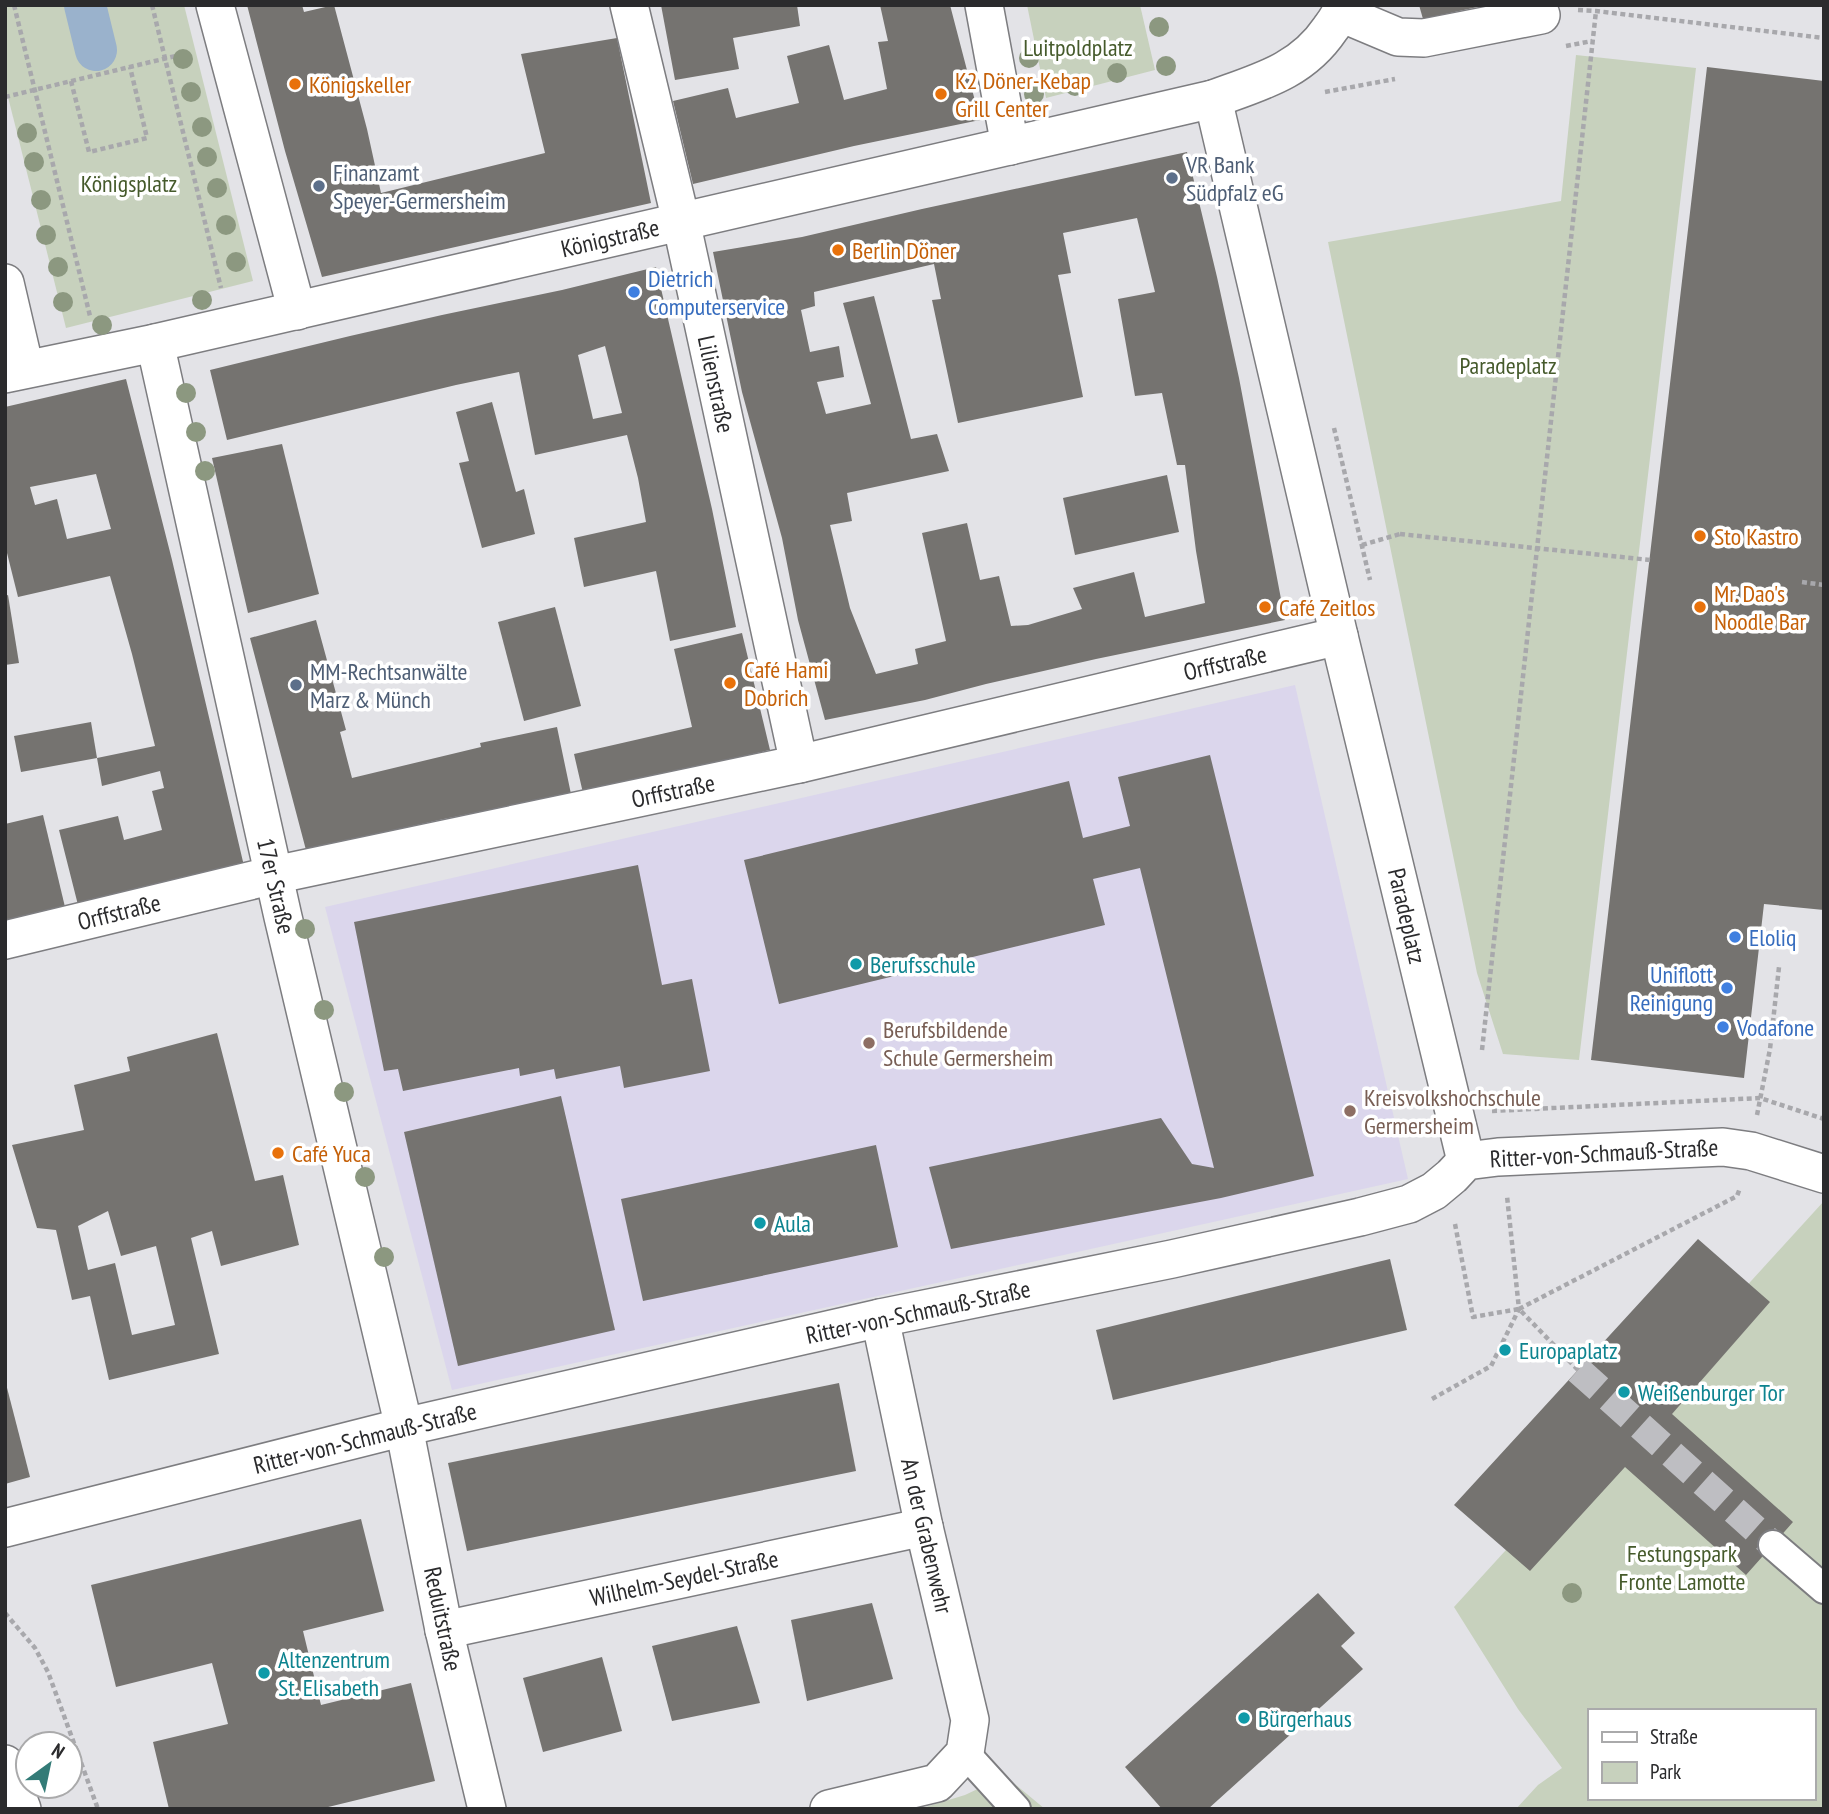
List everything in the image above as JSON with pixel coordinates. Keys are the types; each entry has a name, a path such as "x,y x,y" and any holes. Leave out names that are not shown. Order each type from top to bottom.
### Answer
{"street":[{"path":"215,5 297,311"},
{"name":"Lilienstraße","path":"628,5 681,221 799,764"},
{"path":"984,5 1010,146"},
{"path":"1213,99 1271,78 1298,63 1325,37 1342,9 1398,37 1424,38 1541,15"},
{"name":"Königstraße","path":"15,371 297,311 1213,99"},
{"name":"Paradeplatz","path":"1213,99 1339,636 1482,1159"},
{"path":"5,283 15,371"},
{"name":"17er Straße","path":"155,343 274,875 404,1427"},
{"name":"Orffstraße","path":"5,940 274,875 799,764 1339,636"},
{"name":"Ritter-von-Schmauß-Straße","path":"5,1528 404,1427 880,1318 1172,1259 1397,1207 1434,1191 1452,1176 1482,1159 1723,1147 1751,1150 1824,1174"},
{"name":"An der Grabenwehr","path":"880,1318 924,1527 970,1720 965,1753"},
{"name":"Reduitstraße","path":"404,1427 444,1630 487,1809"},
{"name":"Wilhelm-Seydel-Straße","path":"444,1630 924,1527"},
{"path":"1773,1545 1824,1589"},
{"path":"830,1809 937,1783 965,1753 1016,1809"},
{"path":"5,1764 22,1809"}],"path":[{"path":"14,5 99,354"},
{"path":"152,5 230,326"},
{"path":"1541,15 1572,10 1596,10 1824,38"},
{"path":"1481,1054 1596,10"},
{"path":"1560,47 1592,41"},
{"path":"5,97 226,44"},
{"path":"71,81 89,152 147,138 130,67"},
{"path":"1322,93 1401,77"},
{"path":"1333,425 1371,585"},
{"path":"1362,545 1400,534 1650,560"},
{"path":"1802,582 1824,585"},
{"path":"1455,1224 1473,1317 1519,1310 1737,1196 1751,1150 1770,1049 1779,967"},
{"path":"1490,1112 1760,1098 1824,1119"},
{"path":"1482,1159 1490,1112 1487,1101"},
{"path":"1432,1399 1491,1366 1519,1310 1508,1200"},
{"path":"1519,1310 1578,1370"},
{"path":"5,1613 35,1648 48,1672 98,1809"}],"shaded area":[{"name":"Berufsbildende Schule Germersheim","path":"1295,685 1408,1179 452,1390 325,907"}],"green space":[{"name":"Königsplatz","path":"5,5 184,5 253,281 66,328 5,85"},
{"name":"Luitpoldplatz","path":"1027,5 1140,5 1155,70 1046,98"},
{"name":"Paradeplatz","path":"1576,55 1696,68 1579,1060 1503,1054 1477,973 1328,242 1561,201"},
{"name":"Festungspark Fronte Lamotte","path":"1824,1201 1824,1809 1516,1809 1538,1785 1562,1768 1518,1709 1454,1607"},
{"path":"1005,1776 1045,1809 919,1809 965,1795"}],"building":[{"path":"247,5 302,5 304,12 334,5 381,193 545,153 521,54 617,38 651,203 322,277 285,151"},
{"path":"661,5 797,5 800,26 733,38 739,69 675,80"},
{"path":"880,5 950,5 980,120 693,184 673,101 728,88 736,118 799,103 787,56 829,45 844,100 887,89 878,42 888,41"},
{"path":"1419,5 1482,5 1482,6 1423,19"},
{"path":"1707,67 1824,81 1824,910 1764,904 1744,1078 1591,1060"},
{"path":"1187,152 1239,378 1285,620 825,720 798,620 782,538 742,392 713,252 802,237","holes":["1137,218 1155,292 1118,299 1135,396 1162,393 1177,465 1185,465 1205,603 1145,617 1134,572 1073,588 1082,609 1028,625 1011,626 999,576 980,580 967,523 922,533 946,641 915,649 918,664 876,674 850,608 830,525 852,521 847,493 949,471 937,434 911,439 874,296 843,303 871,404 826,414 817,382 844,377 839,346 810,352 801,310 815,306 814,292 934,264 941,299 932,300 958,423 1083,397 1058,275 1071,273 1063,233"]},
{"path":"656,267 712,509 736,627 670,641 656,571 584,587 574,538 646,522 627,435 535,455 519,372 227,440 210,370 442,315","holes":["605,346 622,413 593,419 578,355"]},
{"path":"126,379 244,866 78,905 59,830 118,816 124,840 162,830 152,791 164,788 160,771 102,786 97,758 155,746 110,576 18,597 5,545 5,407","holes":["96,474 111,529 67,539 57,499 35,505 30,487"]},
{"path":"492,402 516,492 524,489 535,534 482,548 459,463 469,461 456,412"},
{"path":"282,444 319,594 248,613 212,458"},
{"path":"1167,475 1179,532 1075,555 1063,498"},
{"path":"8,595 19,663 5,665 5,596"},
{"path":"555,607 581,706 524,721 498,622"},
{"path":"316,620 346,730 340,732 352,778 481,747 480,743 557,727 571,794 306,850 250,638"},
{"path":"742,633 770,750 583,793 574,754 692,727 674,649"},
{"path":"91,722 97,758 21,772 14,736"},
{"name":"Berufsschule","path":"1210,755 1314,1176 1221,1198 951,1249 929,1167 1161,1118 1192,1164 1214,1168 1140,868 1093,879 1105,925 779,1004 744,860 1069,781 1083,838 1130,826 1118,777"},
{"path":"43,815 65,907 5,921 5,824"},
{"path":"638,865 662,985 692,979 710,1071 624,1088 620,1066 556,1079 554,1069 520,1076 519,1068 403,1091 398,1069 384,1071 354,922"},
{"path":"217,1033 255,1181 283,1175 299,1245 221,1266 212,1231 191,1238 219,1354 109,1380 90,1296 72,1300 56,1230 37,1228 12,1145 84,1130 74,1085 130,1071 127,1057","holes":["108,1211 121,1256 156,1246 175,1325 132,1335 115,1263 88,1270 78,1226"]},
{"path":"561,1096 615,1330 458,1366 404,1132"},
{"name":"Aula","path":"876,1145 898,1247 643,1301 621,1199"},
{"name":"Weißenburger Tor","path":"1698,1239 1770,1302 1672,1414 1793,1522 1746,1575 1625,1467 1530,1571 1454,1505"},
{"path":"1390,1259 1407,1330 1113,1400 1096,1330"},
{"path":"5,1380 30,1477 5,1484"},
{"path":"839,1383 856,1471 467,1551 448,1463"},
{"name":"Altenzentrum St. Elisabeth","path":"361,1519 384,1611 303,1631 321,1705 411,1683 435,1781 320,1809 169,1809 153,1742 228,1724 212,1663 116,1687 91,1585"},
{"name":"Bürgerhaus","path":"1318,1593 1355,1633 1341,1646 1363,1669 1208,1809 1162,1809 1125,1767"},
{"path":"872,1603 893,1679 807,1701 791,1620"},
{"path":"737,1626 760,1703 672,1721 652,1646"},
{"path":"602,1657 622,1731 543,1752 523,1678"}],"waterway":[{"path":"85,5 96,50"}],"tunnel":[{"path":"1578,1370 1773,1545"}],"place":[{"name":"Königskeller","path":"295,84"},
{"name":"K2 Döner-Kebap Grill Center","path":"941,94"},
{"name":"VR Bank Südpfalz eG","path":"1172,178"},
{"name":"Finanzamt Speyer-Germersheim","path":"319,186"},
{"name":"Berlin Döner","path":"838,250"},
{"name":"Dietrich Computerservice","path":"634,292"},
{"name":"Sto Kastro","path":"1700,536"},
{"name":"Café Zeitlos","path":"1265,607"},
{"name":"Mr. Dao's Noodle Bar","path":"1700,607"},
{"name":"Café Hami Dobrich","path":"730,683"},
{"name":"MM-Rechtsanwälte Marz & Münch","path":"296,685"},
{"name":"Eloliq","path":"1735,937"},
{"name":"Berufsschule","path":"856,964"},
{"name":"Uniflott Reinigung","path":"1727,988"},
{"name":"Vodafone","path":"1723,1027"},
{"name":"Berufsbildende Schule Germersheim","path":"869,1043"},
{"name":"Kreisvolkshochschule Germersheim","path":"1350,1111"},
{"name":"Café Yuca","path":"278,1153"},
{"name":"Aula","path":"760,1223"},
{"name":"Europaplatz","path":"1505,1350"},
{"name":"Weißenburger Tor","path":"1624,1392"},
{"name":"Altenzentrum St. Elisabeth","path":"264,1673"},
{"name":"Bürgerhaus","path":"1244,1718"}]}
